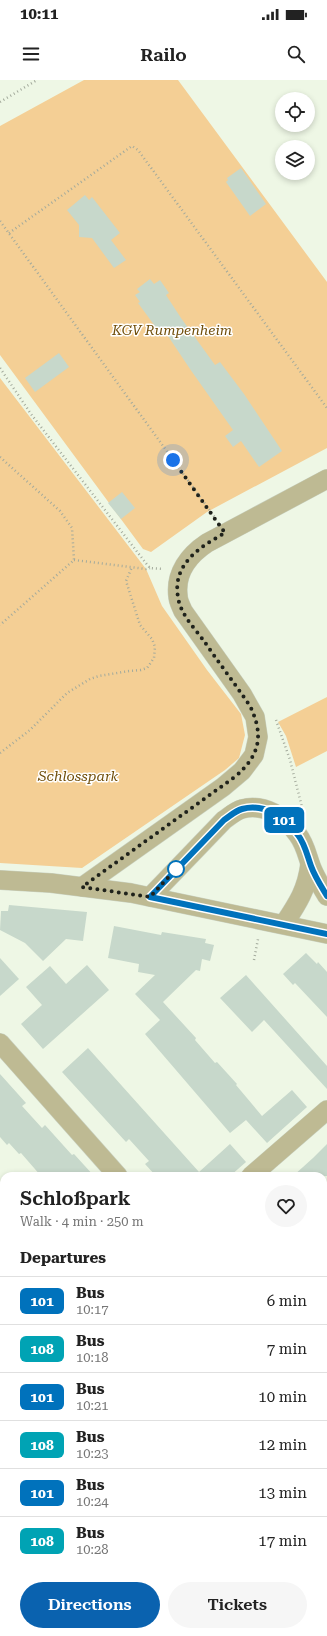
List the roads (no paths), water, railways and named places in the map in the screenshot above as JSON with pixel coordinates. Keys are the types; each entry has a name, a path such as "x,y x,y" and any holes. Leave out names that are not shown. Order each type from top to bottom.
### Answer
{"street":[{"path":"82,887 236,776 251,760 257,747 258,730 255,717 242,694 183,611 178,597 178,582 183,568 190,556 207,543 327,479"},
{"path":"150,897 224,820 236,812 246,808 262,809 279,816 287,822 300,838 306,849 310,864 327,896"},
{"path":"284,924 305,889 310,864"},
{"path":"0,880 51,883 150,897 327,934"},
{"path":"0,1043 114,1172"},
{"path":"256,1172 327,1110"}],"park label":[{"name":"KGV Rumpenheim","path":"172,330"},
{"name":"Schlosspark","path":"78,776"}]}
